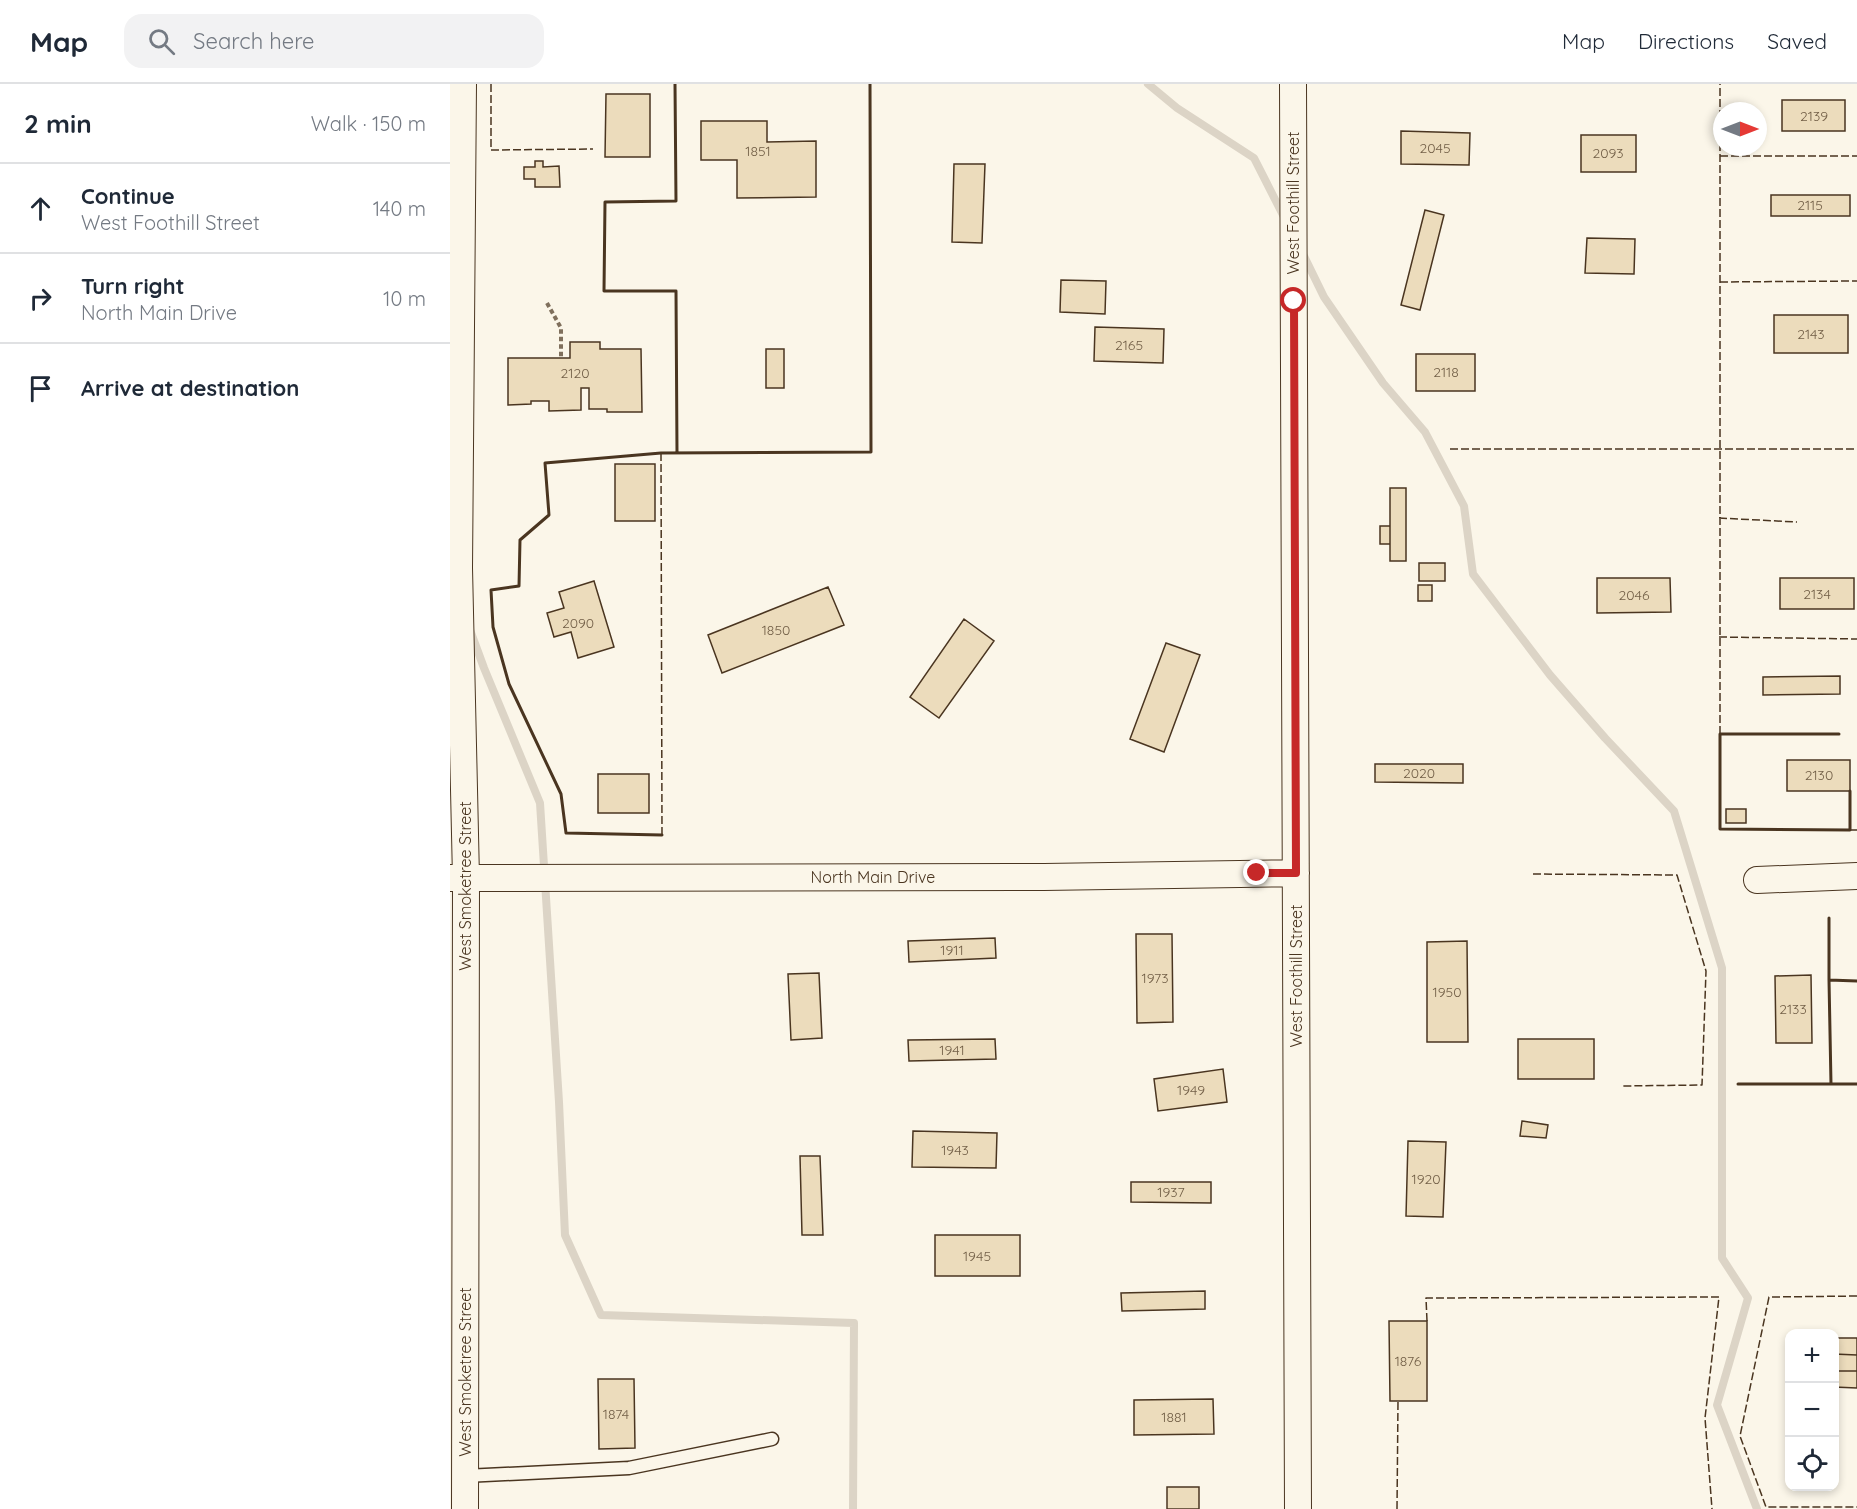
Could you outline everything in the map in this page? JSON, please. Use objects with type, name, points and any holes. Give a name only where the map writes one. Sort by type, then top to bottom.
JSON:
[{"type":"street","name":"West Smoketree Street","points":[[463,84],[458,878],[465,1509]]},
{"type":"street","name":"West Foothill Street","points":[[1293,84],[1298,1509]]},
{"type":"street","name":"North Main Drive","points":[[458,878],[1032,877],[1296,873]]},
{"type":"street","points":[[1757,880],[1857,876]]},
{"type":"lane","points":[[465,1476],[629,1468],[772,1439]]},
{"type":"path","points":[[547,303],[561,328],[561,358]]},
{"type":"building","points":[[606,94],[650,94],[650,157],[605,157]]},
{"type":"building","points":[[1782,100],[1845,100],[1845,131],[1782,131]]},
{"type":"building","points":[[701,121],[767,121],[767,142],[816,141],[816,197],[737,198],[737,160],[701,160]]},
{"type":"building","points":[[1401,131],[1470,133],[1469,165],[1401,164]]},
{"type":"building","points":[[1581,135],[1636,135],[1636,172],[1581,172]]},
{"type":"building","points":[[535,161],[543,161],[543,167],[559,166],[560,187],[535,187],[535,179],[524,179],[524,167],[535,167]]},
{"type":"building","points":[[954,164],[985,164],[982,243],[952,242]]},
{"type":"building","points":[[1771,195],[1850,195],[1850,216],[1771,216]]},
{"type":"building","points":[[1425,210],[1444,215],[1420,310],[1401,305]]},
{"type":"building","points":[[1587,238],[1635,239],[1634,274],[1585,273]]},
{"type":"building","points":[[1061,280],[1106,281],[1105,314],[1060,312]]},
{"type":"building","points":[[1774,315],[1848,315],[1848,353],[1774,353]]},
{"type":"building","points":[[1095,327],[1164,329],[1163,363],[1094,361]]},
{"type":"building","points":[[570,342],[600,342],[600,349],[641,349],[642,412],[607,412],[607,409],[589,409],[589,388],[581,388],[581,410],[549,411],[549,401],[508,405],[508,358],[570,358]]},
{"type":"building","points":[[766,349],[784,349],[784,388],[766,388]]},
{"type":"building","points":[[1416,354],[1475,354],[1475,391],[1416,391]]},
{"type":"building","points":[[615,464],[655,464],[655,521],[615,521]]},
{"type":"building","points":[[1390,488],[1406,488],[1406,561],[1390,561]]},
{"type":"building","points":[[1380,526],[1390,526],[1390,544],[1380,544]]},
{"type":"building","points":[[1419,563],[1445,563],[1445,581],[1419,581]]},
{"type":"building","points":[[1597,578],[1670,578],[1671,612],[1597,613]]},
{"type":"building","points":[[1780,578],[1854,578],[1854,609],[1780,609]]},
{"type":"building","points":[[594,581],[614,647],[578,658],[571,632],[554,637],[547,613],[564,608],[559,592]]},
{"type":"building","points":[[1418,585],[1432,585],[1432,601],[1418,601]]},
{"type":"building","points":[[828,587],[844,625],[722,673],[708,635]]},
{"type":"building","points":[[964,619],[994,641],[939,718],[910,697]]},
{"type":"building","points":[[1166,643],[1200,655],[1164,752],[1130,739]]},
{"type":"building","points":[[1840,676],[1840,694],[1763,695],[1763,677]]},
{"type":"building","points":[[1787,760],[1850,760],[1850,791],[1787,791]]},
{"type":"building","points":[[1375,764],[1463,764],[1463,783],[1375,782]]},
{"type":"building","points":[[598,774],[649,774],[649,813],[598,813]]},
{"type":"building","points":[[1726,809],[1746,809],[1746,823],[1726,823]]},
{"type":"building","points":[[1136,934],[1172,934],[1173,1022],[1137,1023]]},
{"type":"building","points":[[995,938],[996,958],[909,962],[908,941]]},
{"type":"building","points":[[1467,941],[1468,1042],[1427,1042],[1427,942]]},
{"type":"building","points":[[819,973],[822,1038],[791,1040],[788,974]]},
{"type":"building","points":[[1811,975],[1812,1043],[1776,1043],[1775,976]]},
{"type":"building","points":[[995,1039],[996,1059],[909,1061],[908,1040]]},
{"type":"building","points":[[1518,1039],[1594,1039],[1594,1079],[1518,1079]]},
{"type":"building","points":[[1223,1069],[1227,1102],[1158,1111],[1154,1079]]},
{"type":"building","points":[[1522,1121],[1548,1125],[1546,1138],[1520,1136]]},
{"type":"building","points":[[913,1131],[997,1133],[996,1168],[912,1167]]},
{"type":"building","points":[[1408,1141],[1446,1142],[1443,1217],[1406,1216]]},
{"type":"building","points":[[800,1156],[820,1156],[823,1235],[802,1235]]},
{"type":"building","points":[[1131,1182],[1211,1182],[1211,1203],[1131,1202]]},
{"type":"building","points":[[935,1235],[1020,1235],[1020,1276],[935,1276]]},
{"type":"building","points":[[1205,1291],[1205,1309],[1122,1311],[1121,1293]]},
{"type":"building","points":[[1389,1321],[1427,1321],[1427,1401],[1390,1401]]},
{"type":"building","points":[[1839,1338],[1857,1338],[1857,1355],[1839,1354]]},
{"type":"building","points":[[1839,1354],[1857,1355],[1857,1371],[1839,1371]]},
{"type":"building","points":[[1839,1371],[1857,1371],[1857,1388],[1839,1387]]},
{"type":"building","points":[[598,1379],[634,1379],[635,1448],[599,1449]]},
{"type":"building","points":[[1213,1399],[1214,1434],[1134,1435],[1134,1400]]},
{"type":"building","points":[[1167,1487],[1199,1487],[1199,1509],[1167,1509]]},
{"type":"waterway","points":[[1148,84],[1177,108],[1254,158],[1285,219]]},
{"type":"waterway","points":[[1302,252],[1324,297],[1383,383],[1425,432],[1464,506],[1473,574],[1550,675],[1605,738],[1674,811],[1722,968],[1722,1258],[1748,1298],[1717,1405],[1757,1509]]},
{"type":"waterway","points":[[470,630],[540,803],[565,1235],[601,1315],[854,1323],[853,1509]]},
{"type":"fence","points":[[491,84],[491,150],[593,149]]},
{"type":"fence","points":[[1720,84],[1720,734]]},
{"type":"fence","points":[[1767,156],[1857,156]]},
{"type":"fence","points":[[1720,282],[1857,281]]},
{"type":"fence","points":[[1450,449],[1857,449]]},
{"type":"fence","points":[[661,453],[662,835]]},
{"type":"fence","points":[[1719,518],[1797,522]]},
{"type":"fence","points":[[1719,637],[1857,639]]},
{"type":"fence","points":[[1850,830],[1857,830]]},
{"type":"fence","points":[[1533,874],[1677,875],[1706,971],[1702,1085],[1623,1086]]},
{"type":"fence","points":[[1857,1296],[1769,1297],[1740,1436],[1766,1507],[1857,1507]]},
{"type":"fence","points":[[1427,1321],[1426,1298],[1719,1297],[1705,1418],[1712,1509]]},
{"type":"fence","points":[[1397,1509],[1398,1401]]},
{"type":"wall","points":[[675,84],[676,201],[605,202],[604,291],[676,291],[677,453]]},
{"type":"wall","points":[[662,835],[566,833],[561,794],[509,684],[493,627],[491,590],[519,586],[520,540],[549,515],[545,463],[661,453],[871,452],[870,84]]},
{"type":"wall","points":[[1839,734],[1720,734],[1720,829],[1850,830],[1850,791]]},
{"type":"wall","points":[[1829,918],[1829,980]]},
{"type":"wall","points":[[1831,1084],[1829,980],[1857,981]]},
{"type":"wall","points":[[1738,1084],[1857,1084]]},
{"type":"route","points":[[1257,873],[1296,873],[1294,301]]}]
